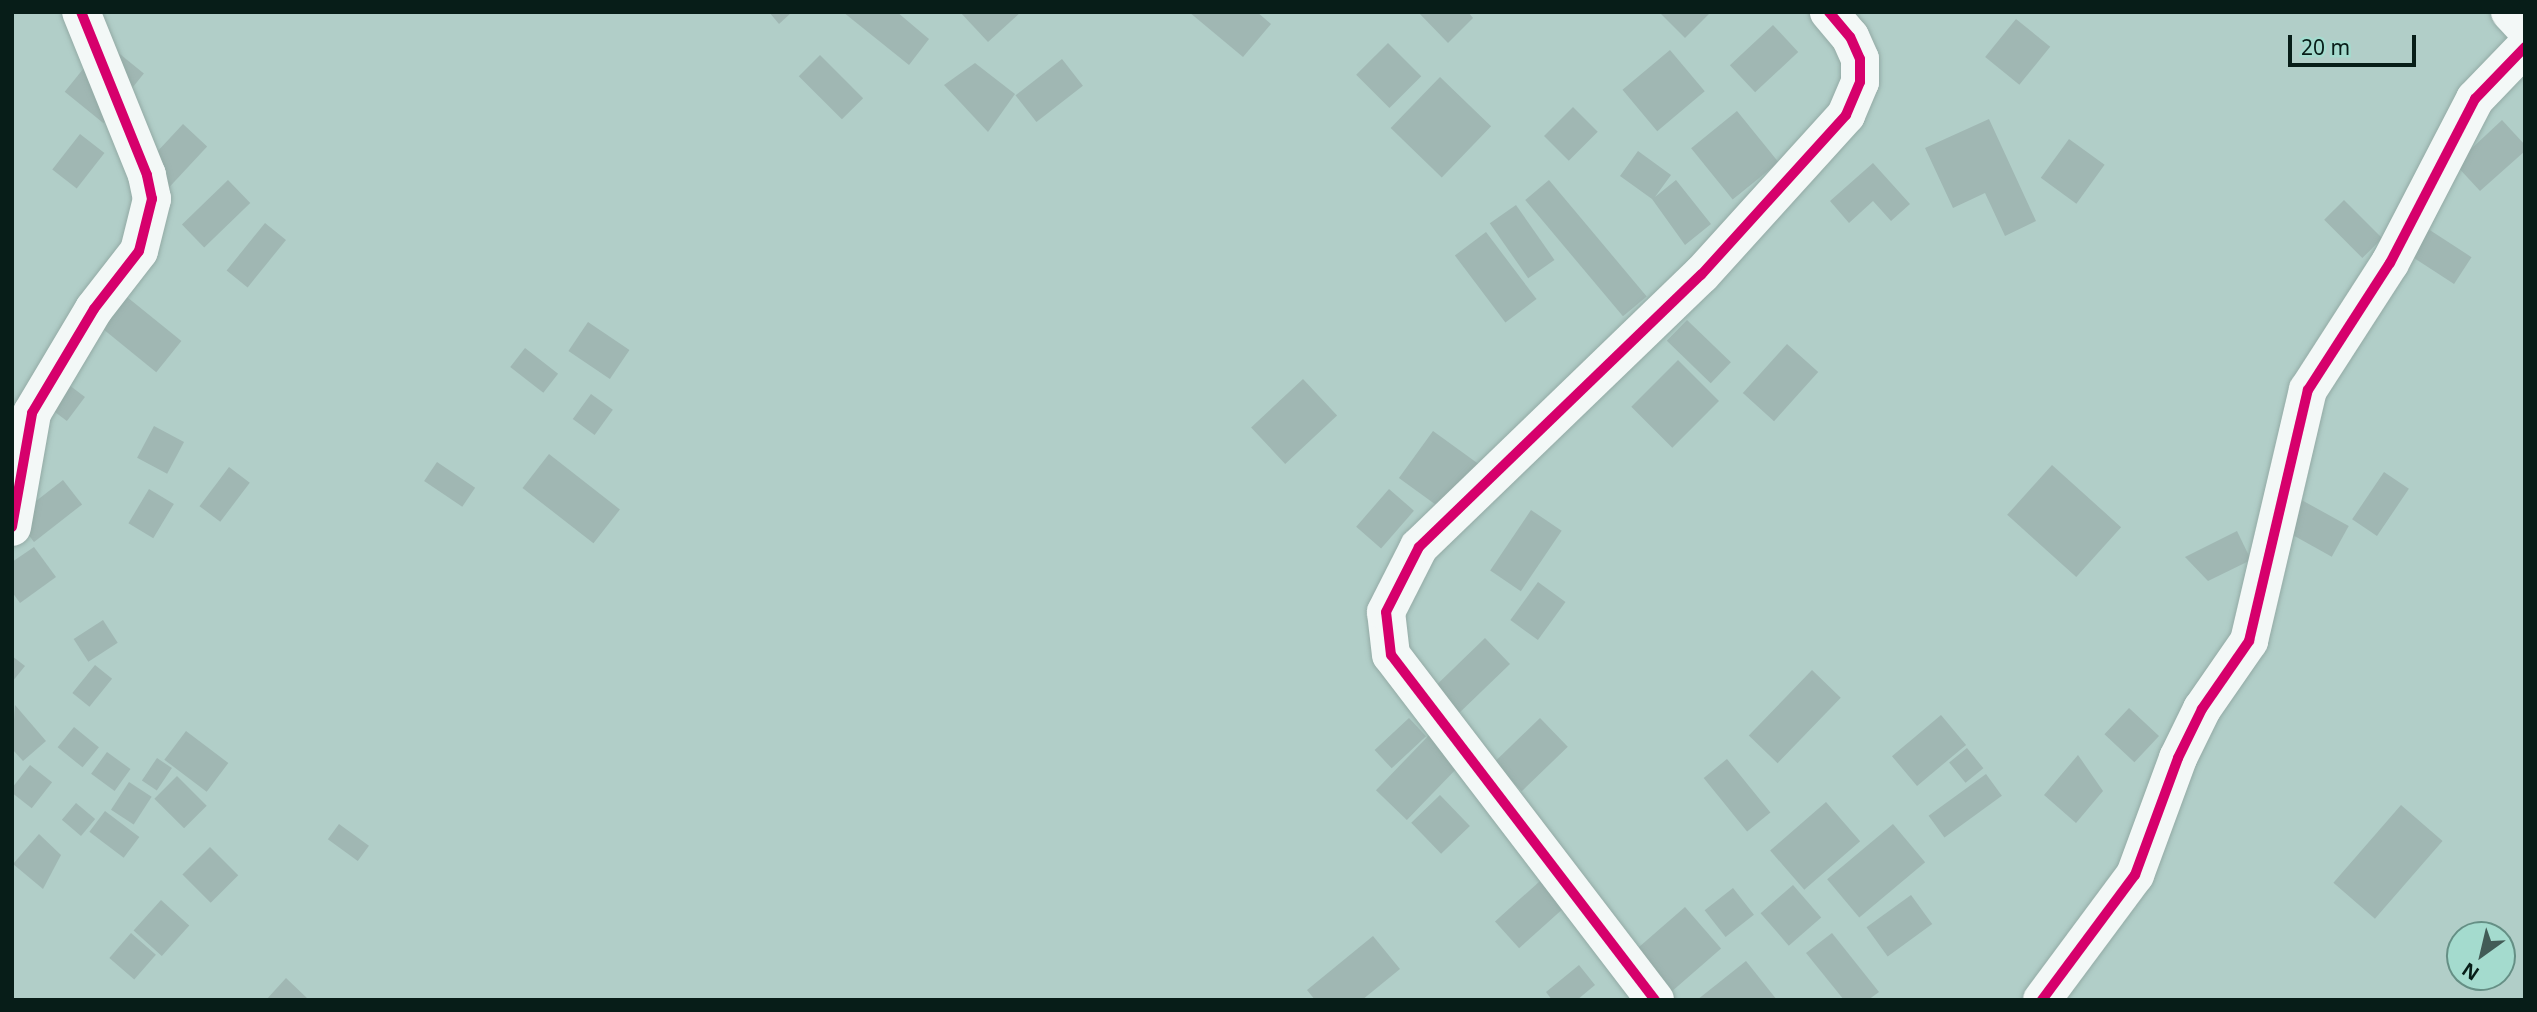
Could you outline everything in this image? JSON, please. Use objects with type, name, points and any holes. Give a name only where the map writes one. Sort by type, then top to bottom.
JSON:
[{"type":"street","points":[[12,527],[32,413],[94,309],[139,251],[152,199],[147,175],[81,12]]},
{"type":"street","points":[[1655,1000],[1391,655],[1386,612],[1419,547],[1701,275],[1846,115],[1860,82],[1860,60],[1850,37],[1829,12]]},
{"type":"street","points":[[2510,12],[2525,28]]},
{"type":"street","points":[[2042,1000],[2135,875],[2196,722],[2249,641],[2308,390],[2390,263],[2475,99],[2525,47]]},
{"type":"building","points":[[769,12],[792,12],[779,24]]},
{"type":"building","points":[[843,12],[897,12],[929,39],[909,65]]},
{"type":"building","points":[[960,12],[1021,12],[988,42]]},
{"type":"building","points":[[1189,12],[1257,12],[1271,24],[1243,57]]},
{"type":"building","points":[[1418,12],[1468,12],[1473,18],[1448,43]]},
{"type":"building","points":[[1659,12],[1711,12],[1685,38]]},
{"type":"building","points":[[2016,19],[2050,47],[2019,85],[1985,57]]},
{"type":"building","points":[[1773,25],[1798,52],[1755,92],[1730,65]]},
{"type":"building","points":[[105,42],[144,73],[104,123],[65,92]]},
{"type":"building","points":[[1388,43],[1421,76],[1389,108],[1356,75]]},
{"type":"building","points":[[1670,50],[1705,91],[1657,131],[1623,90]]},
{"type":"building","points":[[820,55],[863,98],[842,119],[799,76]]},
{"type":"building","points":[[1062,59],[1083,86],[1036,122],[1016,95]]},
{"type":"building","points":[[975,63],[1015,94],[988,132],[944,85]]},
{"type":"building","points":[[1440,77],[1491,126],[1442,177],[1391,128]]},
{"type":"building","points":[[1573,107],[1598,132],[1569,161],[1544,136]]},
{"type":"building","points":[[1737,111],[1779,162],[1733,199],[1691,148]]},
{"type":"building","points":[[1989,119],[2036,221],[2005,236],[1985,193],[1953,208],[1925,148]]},
{"type":"building","points":[[2502,120],[2525,145],[2525,151],[2480,191],[2455,164]]},
{"type":"building","points":[[183,124],[207,147],[168,188],[144,166]]},
{"type":"building","points":[[80,134],[104,153],[77,189],[52,169]]},
{"type":"building","points":[[2069,139],[2105,165],[2076,204],[2041,178]]},
{"type":"building","points":[[1638,151],[1671,175],[1655,197],[1676,180],[1711,224],[1685,245],[1652,199],[1620,176]]},
{"type":"building","points":[[1873,163],[1910,204],[1891,221],[1873,201],[1849,223],[1830,201]]},
{"type":"building","points":[[228,180],[250,203],[204,247],[182,224]]},
{"type":"building","points":[[1549,180],[1647,296],[1623,316],[1525,200]]},
{"type":"building","points":[[2344,200],[2382,238],[2362,258],[2324,220]]},
{"type":"building","points":[[1516,205],[1554,260],[1528,278],[1490,223]]},
{"type":"building","points":[[265,223],[286,240],[248,287],[227,270]]},
{"type":"building","points":[[2422,225],[2471,257],[2454,284],[2405,252]]},
{"type":"building","points":[[1486,232],[1537,299],[1505,323],[1455,255]]},
{"type":"building","points":[[127,297],[181,341],[156,372],[102,328]]},
{"type":"building","points":[[1687,320],[1731,362],[1711,383],[1667,341]]},
{"type":"building","points":[[588,322],[629,350],[610,379],[568,351]]},
{"type":"building","points":[[1787,344],[1818,372],[1774,421],[1743,393]]},
{"type":"building","points":[[525,348],[558,374],[543,393],[510,367]]},
{"type":"building","points":[[1678,360],[1719,401],[1672,448],[1631,407]]},
{"type":"building","points":[[1303,379],[1337,416],[1285,464],[1251,427]]},
{"type":"building","points":[[65,382],[85,397],[67,421],[47,406]]},
{"type":"building","points":[[591,394],[613,410],[595,435],[573,419]]},
{"type":"building","points":[[154,426],[184,442],[167,474],[137,458]]},
{"type":"building","points":[[1433,431],[1480,465],[1446,512],[1399,478]]},
{"type":"building","points":[[549,454],[620,509],[593,543],[523,488]]},
{"type":"building","points":[[437,462],[475,488],[462,507],[424,481]]},
{"type":"building","points":[[2052,465],[2121,527],[2076,577],[2007,515]]},
{"type":"building","points":[[229,467],[250,483],[220,522],[200,506]]},
{"type":"building","points":[[2384,472],[2409,489],[2377,536],[2352,519]]},
{"type":"building","points":[[63,480],[82,504],[34,542],[15,518]]},
{"type":"building","points":[[149,489],[174,504],[153,538],[128,523]]},
{"type":"building","points":[[1389,489],[1414,511],[1381,548],[1356,527]]},
{"type":"building","points":[[2298,498],[2349,526],[2332,557],[2281,529]]},
{"type":"building","points":[[1531,510],[1562,531],[1521,591],[1490,571]]},
{"type":"building","points":[[2237,531],[2251,560],[2208,581],[2185,557]]},
{"type":"building","points":[[34,547],[56,577],[20,603],[12,592],[12,562]]},
{"type":"building","points":[[1538,582],[1566,602],[1538,640],[1510,620]]},
{"type":"building","points":[[103,620],[118,643],[88,662],[74,639]]},
{"type":"building","points":[[1485,638],[1510,664],[1460,713],[1435,687]]},
{"type":"building","points":[[12,656],[25,666],[12,682]]},
{"type":"building","points":[[95,665],[112,679],[89,707],[72,693]]},
{"type":"building","points":[[1812,670],[1841,698],[1778,763],[1749,735]]},
{"type":"building","points":[[15,705],[46,741],[23,761],[12,749]]},
{"type":"building","points":[[2129,708],[2159,736],[2134,762],[2104,734]]},
{"type":"building","points":[[1941,715],[1966,745],[1917,786],[1892,756]]},
{"type":"building","points":[[1409,718],[1426,736],[1392,768],[1375,750]]},
{"type":"building","points":[[1540,718],[1568,747],[1522,791],[1494,762]]},
{"type":"building","points":[[74,727],[99,747],[83,767],[58,747]]},
{"type":"building","points":[[1435,729],[1466,759],[1407,820],[1376,790]]},
{"type":"building","points":[[186,731],[228,763],[207,792],[164,760]]},
{"type":"building","points":[[1967,748],[1983,768],[1965,783],[1949,762]]},
{"type":"building","points":[[107,752],[130,769],[115,791],[91,774]]},
{"type":"building","points":[[2078,755],[2103,791],[2076,823],[2044,795]]},
{"type":"building","points":[[157,758],[172,768],[157,790],[142,780]]},
{"type":"building","points":[[1727,759],[1770,813],[1747,832],[1704,778]]},
{"type":"building","points":[[30,765],[52,782],[32,808],[12,793],[12,788]]},
{"type":"building","points":[[1986,774],[2002,796],[1944,838],[1929,816]]},
{"type":"building","points":[[177,776],[207,806],[184,828],[154,799]]},
{"type":"building","points":[[129,782],[152,797],[134,824],[111,810]]},
{"type":"building","points":[[1440,795],[1470,826],[1441,854],[1411,823]]},
{"type":"building","points":[[1826,802],[1860,841],[1804,890],[1770,851]]},
{"type":"building","points":[[76,803],[95,819],[81,836],[62,820]]},
{"type":"building","points":[[2401,805],[2443,841],[2375,919],[2333,883]]},
{"type":"building","points":[[105,811],[139,837],[124,858],[89,832]]},
{"type":"building","points":[[339,824],[369,846],[358,861],[328,839]]},
{"type":"building","points":[[1893,824],[1925,862],[1859,918],[1827,879]]},
{"type":"building","points":[[39,834],[61,855],[43,889],[13,864]]},
{"type":"building","points":[[210,847],[238,875],[211,903],[182,875]]},
{"type":"building","points":[[1550,872],[1574,899],[1519,948],[1495,922]]},
{"type":"building","points":[[1793,885],[1821,917],[1789,946],[1761,913]]},
{"type":"building","points":[[1733,888],[1754,915],[1726,937],[1705,910]]},
{"type":"building","points":[[1911,895],[1932,924],[1888,956],[1867,927]]},
{"type":"building","points":[[161,900],[189,925],[162,956],[134,930]]},
{"type":"building","points":[[1685,907],[1721,949],[1668,994],[1632,953]]},
{"type":"building","points":[[131,933],[156,955],[134,980],[109,958]]},
{"type":"building","points":[[1832,933],[1879,992],[1868,1000],[1844,1000],[1806,953]]},
{"type":"building","points":[[1373,936],[1400,969],[1362,1000],[1315,1000],[1307,990]]},
{"type":"building","points":[[1746,961],[1777,1000],[1697,1000]]},
{"type":"building","points":[[1579,965],[1595,985],[1577,1000],[1552,1000],[1546,992]]},
{"type":"building","points":[[286,978],[309,1000],[266,1000]]},
{"type":"cycle path","points":[[12,527],[32,413],[94,309],[139,251],[152,199],[147,175],[81,12]]},
{"type":"cycle path","points":[[1655,1000],[1391,655],[1386,612],[1419,547],[1701,275],[1846,115],[1860,82],[1860,59],[1850,37],[1829,12]]},
{"type":"cycle path","points":[[2042,1000],[2135,875],[2178,758],[2202,709],[2249,641],[2308,390],[2390,263],[2475,99],[2525,47]]}]
